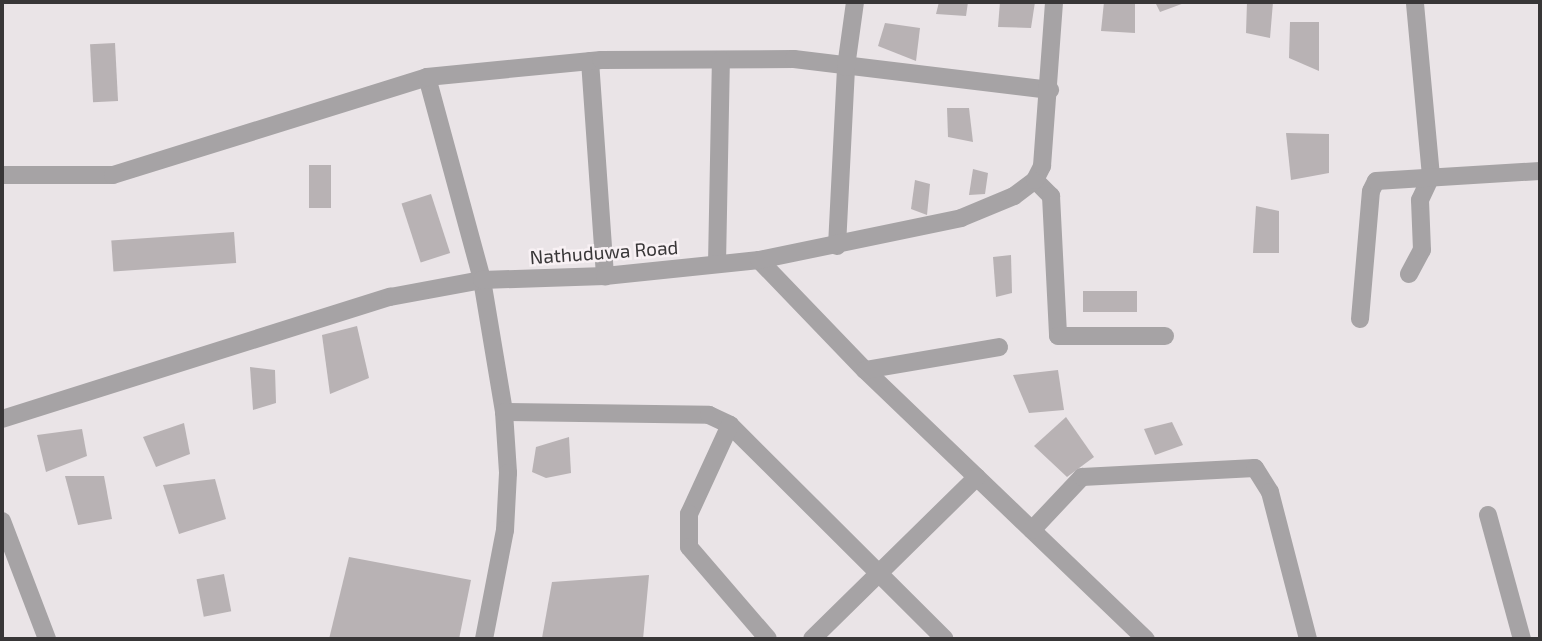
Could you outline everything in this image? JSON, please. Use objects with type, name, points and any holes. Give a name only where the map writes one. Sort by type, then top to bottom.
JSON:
[{"type":"street","points":[[836,246],[846,67],[855,2]]},
{"type":"street","points":[[1054,2],[1050,90],[1042,166],[1035,180],[1051,196],[1058,336],[1165,335]]},
{"type":"street","points":[[1409,274],[1422,250],[1420,200],[1431,176],[1415,2]]},
{"type":"street","points":[[2,175],[113,175],[427,77],[590,61],[794,59],[1050,90]]},
{"type":"street","points":[[717,264],[721,60]]},
{"type":"street","points":[[590,61],[606,276]]},
{"type":"street","points":[[427,77],[482,280],[504,412],[508,474],[505,530],[484,639]]},
{"type":"street","points":[[1360,319],[1371,191],[1376,181],[1540,171]]},
{"type":"street","name":"Nathuduwa Road","points":[[2,419],[390,297],[482,280],[606,276],[758,260],[836,246],[961,218],[1014,196],[1035,180]]},
{"type":"street","points":[[758,260],[865,370],[1146,639]]},
{"type":"street","points":[[865,370],[999,347]]},
{"type":"street","points":[[504,412],[709,415],[730,425],[945,639]]},
{"type":"street","points":[[730,425],[689,514],[689,547],[768,639]]},
{"type":"street","points":[[1032,530],[1082,477],[1255,468],[1269,492],[1308,639]]},
{"type":"street","points":[[811,639],[876,572],[977,477]]},
{"type":"street","points":[[1488,515],[1522,639]]},
{"type":"street","points":[[2,521],[47,639]]},
{"type":"building","points":[[939,2],[968,2],[966,16],[936,14]]},
{"type":"building","points":[[1000,2],[1035,2],[1031,28],[998,27]]},
{"type":"building","points":[[1104,2],[1135,2],[1135,33],[1101,31]]},
{"type":"building","points":[[1155,2],[1187,2],[1160,12]]},
{"type":"building","points":[[1247,2],[1273,2],[1270,38],[1246,33]]},
{"type":"building","points":[[1290,22],[1319,22],[1319,71],[1289,58]]},
{"type":"building","points":[[885,23],[920,28],[916,61],[878,46]]},
{"type":"building","points":[[115,43],[118,101],[93,102],[90,44]]},
{"type":"building","points":[[947,108],[969,108],[973,142],[948,137]]},
{"type":"building","points":[[1286,133],[1329,134],[1329,173],[1291,180]]},
{"type":"building","points":[[309,165],[331,165],[331,208],[309,208]]},
{"type":"building","points":[[973,169],[988,173],[985,194],[969,195]]},
{"type":"building","points":[[915,180],[930,184],[927,215],[911,209]]},
{"type":"building","points":[[431,194],[450,253],[421,263],[402,204]]},
{"type":"building","points":[[1256,206],[1279,211],[1279,253],[1253,253]]},
{"type":"building","points":[[234,232],[236,263],[113,272],[111,241]]},
{"type":"building","points":[[1011,255],[1012,293],[996,297],[993,257]]},
{"type":"building","points":[[1083,291],[1137,291],[1137,312],[1083,312]]},
{"type":"building","points":[[357,326],[369,378],[330,394],[322,335]]},
{"type":"building","points":[[250,367],[275,370],[276,403],[253,410]]},
{"type":"building","points":[[1058,370],[1064,410],[1029,413],[1013,375]]},
{"type":"building","points":[[1066,417],[1094,457],[1067,477],[1034,446]]},
{"type":"building","points":[[1172,422],[1183,445],[1155,455],[1144,429]]},
{"type":"building","points":[[184,423],[190,454],[156,467],[143,437]]},
{"type":"building","points":[[82,429],[87,456],[46,472],[37,435]]},
{"type":"building","points":[[569,437],[571,473],[546,478],[532,472],[536,447]]},
{"type":"building","points":[[65,476],[104,476],[112,519],[78,525]]},
{"type":"building","points":[[215,479],[226,519],[179,534],[163,485]]},
{"type":"building","points":[[349,557],[471,580],[459,639],[329,639]]},
{"type":"building","points":[[224,574],[231,611],[204,617],[197,579]]},
{"type":"building","points":[[649,575],[643,639],[542,638],[552,582]]}]
